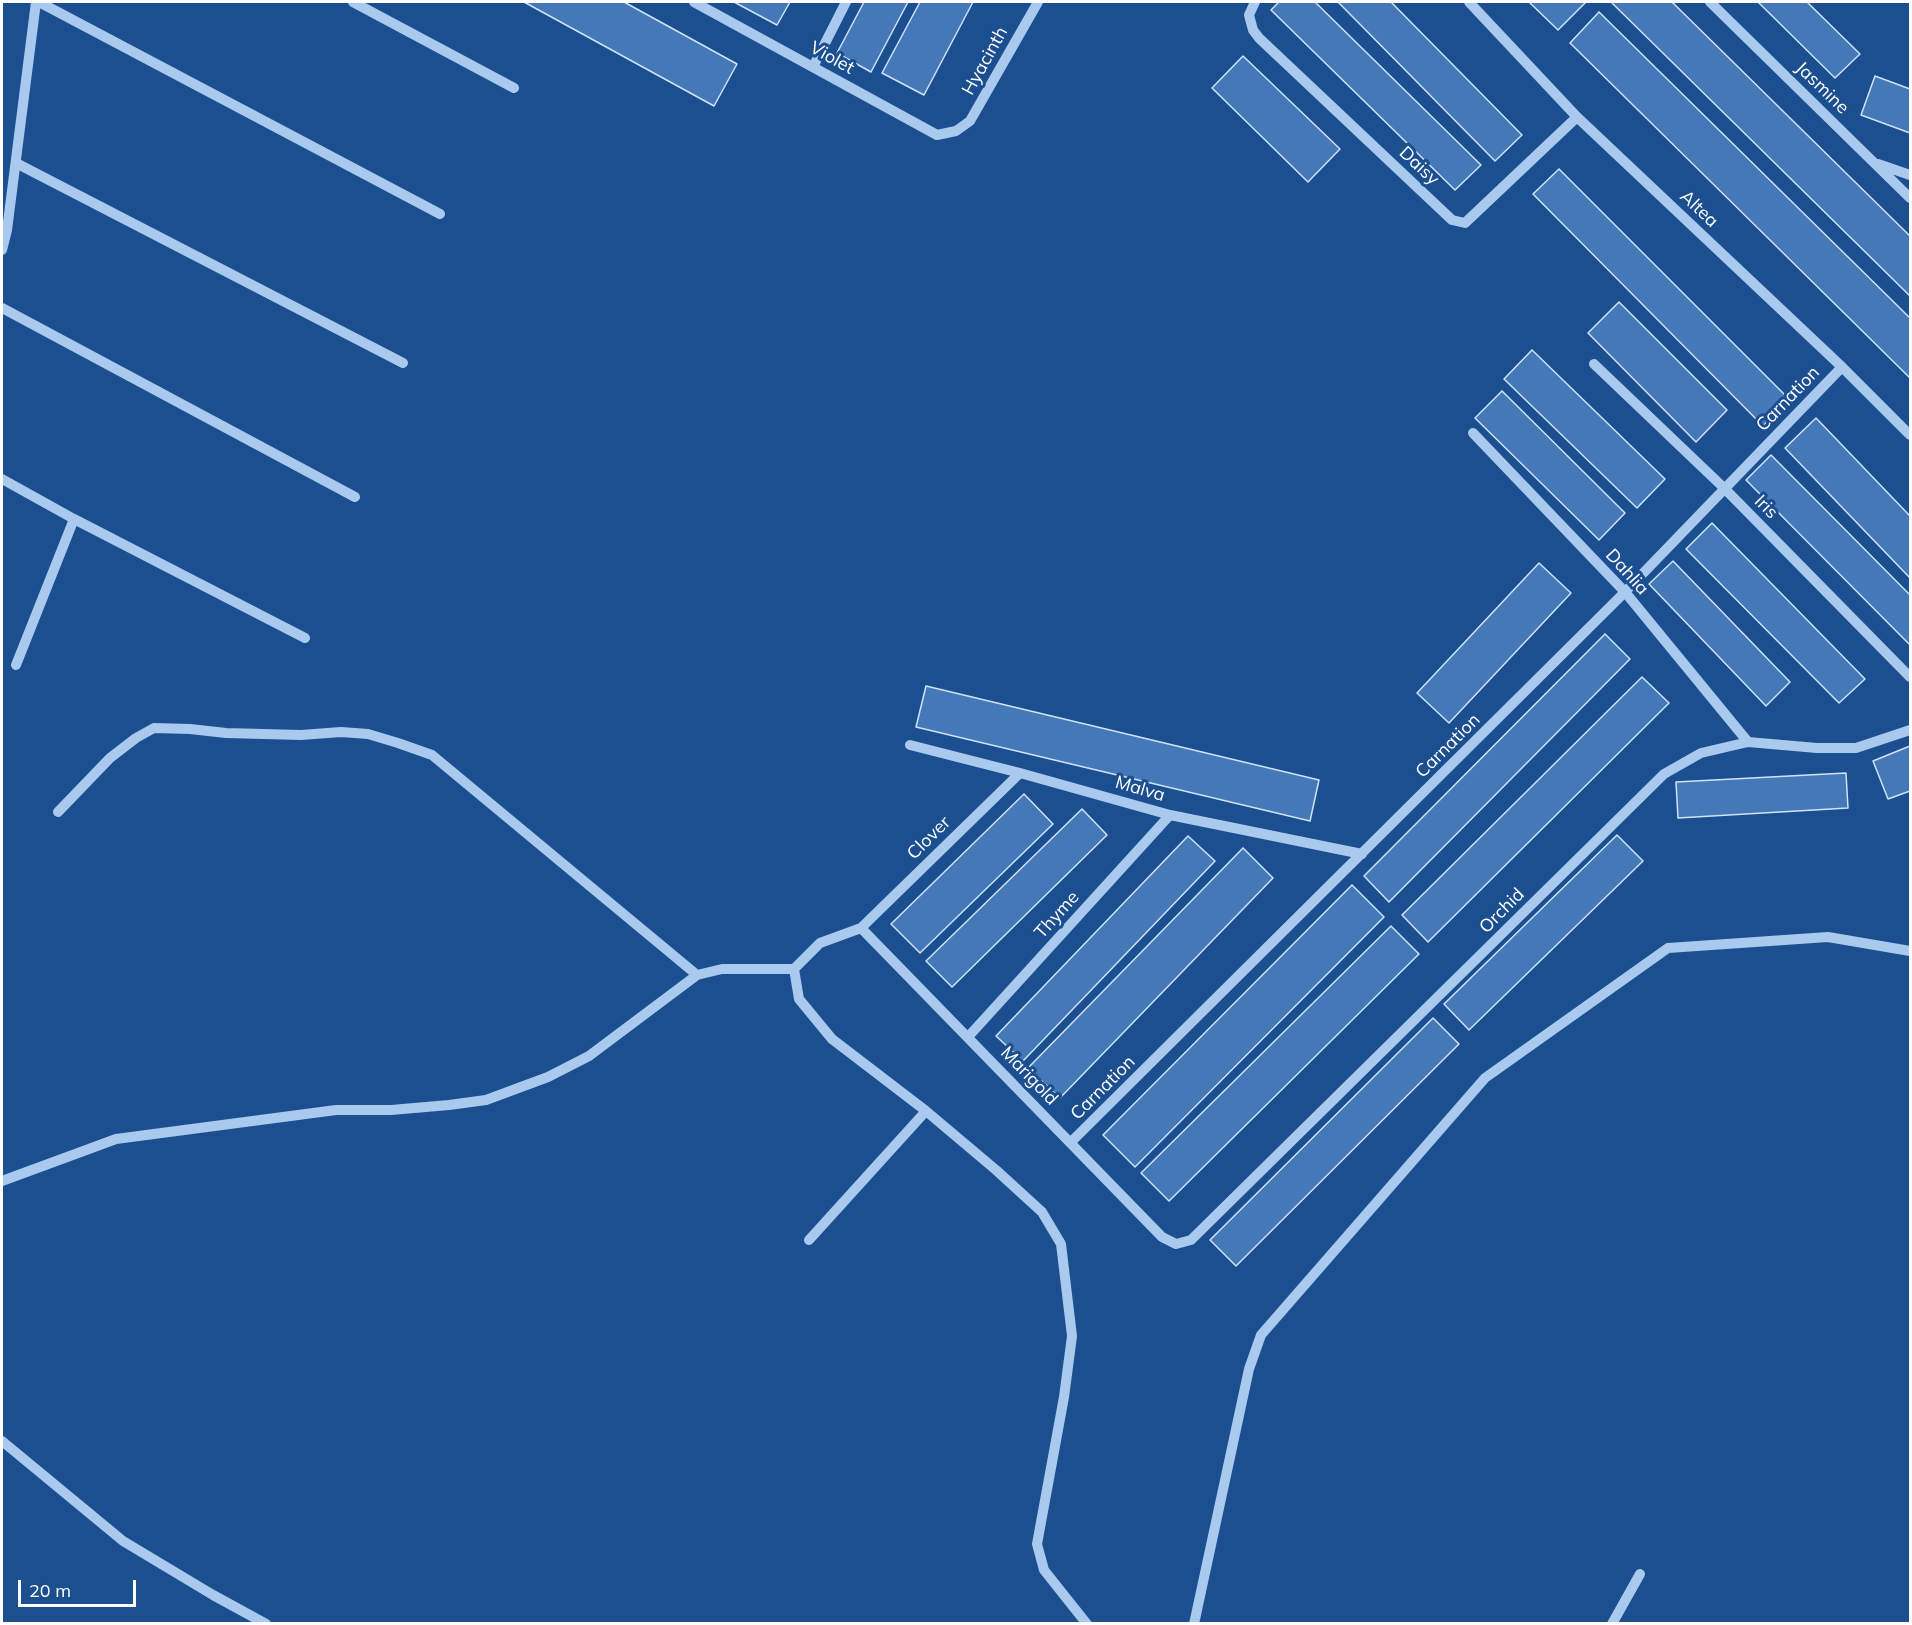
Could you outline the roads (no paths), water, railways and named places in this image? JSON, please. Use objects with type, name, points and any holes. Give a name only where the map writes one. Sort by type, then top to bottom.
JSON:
[{"type":"street","points":[[2,250],[7,230],[37,2],[440,214]]},
{"type":"street","points":[[353,2],[514,88]]},
{"type":"street","name":"Violet","points":[[694,2],[937,135],[956,131]]},
{"type":"street","points":[[813,67],[846,2]]},
{"type":"street","name":"Hyacinth","points":[[956,131],[970,122],[1038,2]]},
{"type":"street","name":"Daisy","points":[[1255,2],[1249,15],[1253,30],[1259,38],[1452,220],[1466,223],[1577,117]]},
{"type":"street","name":"Altea","points":[[1469,2],[1577,117],[1911,435]]},
{"type":"street","name":"Jasmine","points":[[1710,2],[1911,198]]},
{"type":"street","points":[[16,163],[403,363]]},
{"type":"street","points":[[1875,163],[1911,175]]},
{"type":"street","points":[[2,308],[355,497]]},
{"type":"street","name":"Iris","points":[[1594,364],[1724,488],[1911,677]]},
{"type":"street","name":"Carnation","points":[[1071,1142],[1625,592],[1842,367]]},
{"type":"street","name":"Dahlia","points":[[1473,433],[1625,592],[1748,742]]},
{"type":"street","points":[[2,479],[74,519],[305,638]]},
{"type":"street","points":[[16,665],[74,519]]},
{"type":"street","points":[[58,812],[110,758],[136,738],[154,728],[280,735],[341,732],[368,734],[432,755],[697,975]]},
{"type":"street","name":"Orchid","points":[[1176,1244],[1191,1240],[1664,774],[1701,753],[1748,742],[1817,748],[1856,748],[1911,730]]},
{"type":"street","name":"Malva","points":[[910,745],[1020,772],[1170,815],[1362,854]]},
{"type":"street","name":"Clover","points":[[861,928],[1020,772]]},
{"type":"street","name":"Thyme","points":[[968,1037],[1170,815]]},
{"type":"street","points":[[2,1181],[116,1139],[336,1110],[391,1110],[486,1100],[548,1077],[589,1056],[697,975],[722,969],[794,969],[820,943],[861,928]]},
{"type":"street","name":"Marigold","points":[[861,928],[1162,1237],[1176,1244]]},
{"type":"street","points":[[1194,1623],[1249,1369],[1261,1335],[1485,1078],[1668,948],[1828,937],[1911,951]]},
{"type":"street","points":[[794,969],[799,999],[832,1039],[996,1170],[1042,1212],[1061,1244],[1072,1336],[1064,1398],[1037,1544],[1044,1570],[1087,1623]]},
{"type":"street","points":[[809,1240],[926,1112]]},
{"type":"street","points":[[2,1441],[123,1541],[213,1595],[266,1623]]},
{"type":"street","points":[[1611,1623],[1640,1574]]}]
